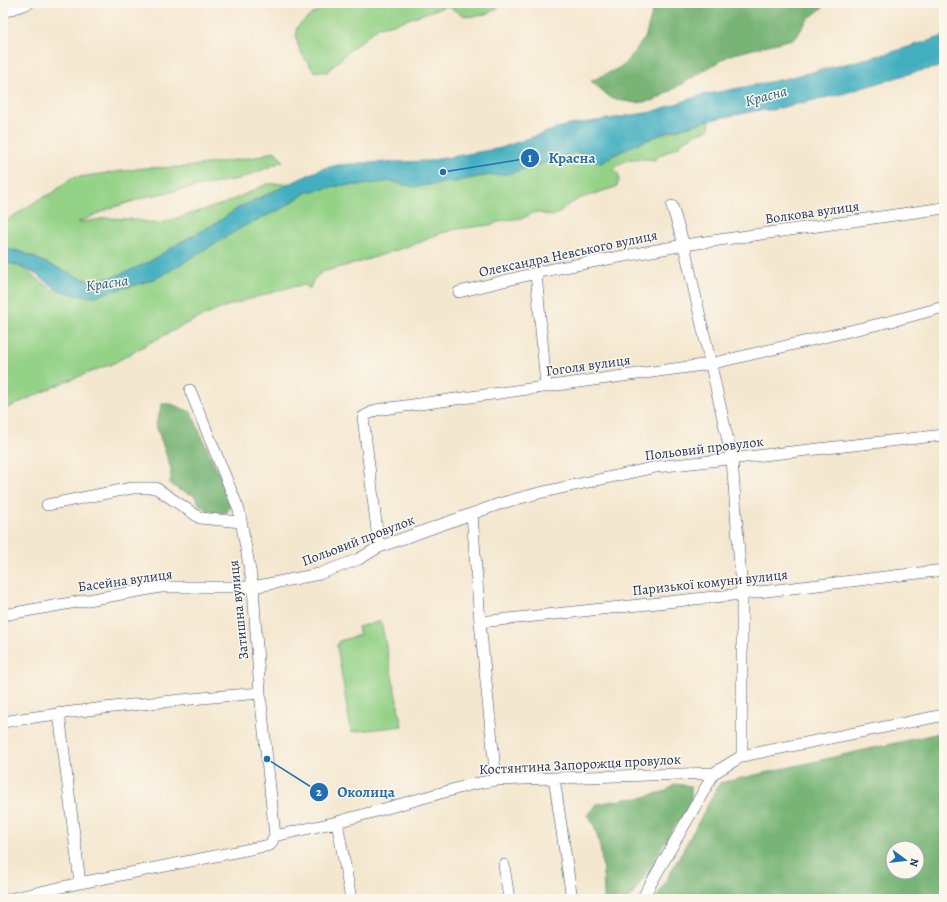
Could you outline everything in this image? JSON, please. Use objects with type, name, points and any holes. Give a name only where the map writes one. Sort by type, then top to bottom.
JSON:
[{"type":"street","points":[[3,12],[28,3]]},
{"type":"street","points":[[672,206],[684,245],[732,458],[742,594],[742,756]]},
{"type":"street","name":"Волкова вулиця","points":[[684,245],[944,208]]},
{"type":"street","name":"Олександра Невського вулиця","points":[[459,292],[536,273],[684,245]]},
{"type":"street","points":[[536,273],[546,386]]},
{"type":"street","name":"Гоголя вулиця","points":[[379,548],[364,417],[376,410],[710,364],[896,320],[944,307]]},
{"type":"street","name":"Затишна вулиця","points":[[190,390],[239,510],[253,587],[260,693],[275,836]]},
{"type":"street","name":"Польовий провулок","points":[[253,587],[319,574],[359,559],[379,548],[502,503],[539,493],[656,467],[944,435]]},
{"type":"street","points":[[47,505],[132,488],[156,488],[200,518],[241,522]]},
{"type":"street","points":[[472,514],[480,622],[496,780]]},
{"type":"street","name":"Паризької комуни вулиця","points":[[480,622],[742,594],[944,570]]},
{"type":"street","name":"Басейна вулиця","points":[[3,615],[161,587],[253,587]]},
{"type":"street","points":[[3,722],[59,713],[260,693]]},
{"type":"street","points":[[59,713],[80,882]]},
{"type":"street","name":"Костянтина Запорожця провулок","points":[[9,899],[80,882],[270,844],[275,836],[337,822],[473,784],[496,780],[714,773],[742,756],[944,715]]},
{"type":"street","points":[[642,899],[714,773]]},
{"type":"street","points":[[554,778],[572,899]]},
{"type":"street","points":[[337,822],[351,899]]},
{"type":"street","points":[[504,865],[509,899]]},
{"type":"green space","points":[[332,3],[504,3],[490,12],[479,16],[463,15],[446,6],[394,24],[378,27],[350,50],[327,72],[314,71],[298,45],[296,34],[297,27],[311,15]]},
{"type":"green space","points":[[655,3],[828,3],[807,20],[796,38],[730,55],[655,100],[637,103],[612,99],[591,81],[623,66],[645,38]]},
{"type":"green space","points":[[710,120],[709,129],[694,135],[679,146],[654,160],[632,159],[622,162],[614,169],[619,175],[619,181],[616,187],[581,198],[566,206],[559,213],[553,216],[535,212],[523,218],[505,220],[490,225],[457,229],[438,234],[421,242],[363,261],[322,272],[313,280],[310,289],[305,285],[290,287],[230,305],[194,320],[114,363],[62,383],[3,410],[3,316],[5,316],[3,315],[3,262],[17,265],[53,290],[55,288],[64,292],[91,297],[142,283],[161,276],[244,226],[281,209],[307,192],[343,185],[363,185],[390,181],[413,187],[453,182],[533,167],[576,152],[601,163],[640,143]]},
{"type":"green space","points":[[275,151],[283,161],[243,178],[149,196],[108,209],[77,223],[107,218],[131,219],[158,224],[226,203],[267,184],[294,183],[238,208],[218,222],[135,269],[112,277],[93,281],[80,278],[22,252],[3,248],[3,223],[38,200],[54,192],[71,178],[144,168],[186,167],[256,157]]},
{"type":"green space","points":[[162,404],[171,404],[191,412],[232,504],[227,512],[216,514],[207,510],[200,505],[194,495],[179,490],[169,483],[171,479],[171,469],[156,425]]},
{"type":"green space","points":[[381,621],[402,726],[351,732],[337,646],[339,641],[360,635],[358,627]]},
{"type":"green space","points":[[944,732],[944,899],[656,899],[720,783]]},
{"type":"green space","points":[[675,784],[691,786],[691,803],[671,832],[630,899],[604,899],[603,872],[599,842],[594,825],[587,815],[597,804],[641,798],[666,791]]},
{"type":"water","points":[[944,36],[944,66],[915,72],[842,94],[772,110],[760,110],[710,120],[669,131],[613,155],[601,163],[576,152],[508,174],[480,176],[453,182],[413,187],[392,181],[363,185],[343,185],[307,192],[281,209],[244,226],[161,276],[142,283],[91,297],[64,292],[55,288],[37,275],[17,265],[3,262],[3,248],[22,252],[80,278],[93,281],[112,277],[149,262],[181,242],[218,222],[238,208],[321,169],[338,165],[362,163],[428,161],[501,148],[564,126],[652,112],[699,96],[784,79],[889,53]]},
{"type":"place","name":"Красна","points":[[443,172]]},
{"type":"place","name":"Околица","points":[[267,759]]}]
